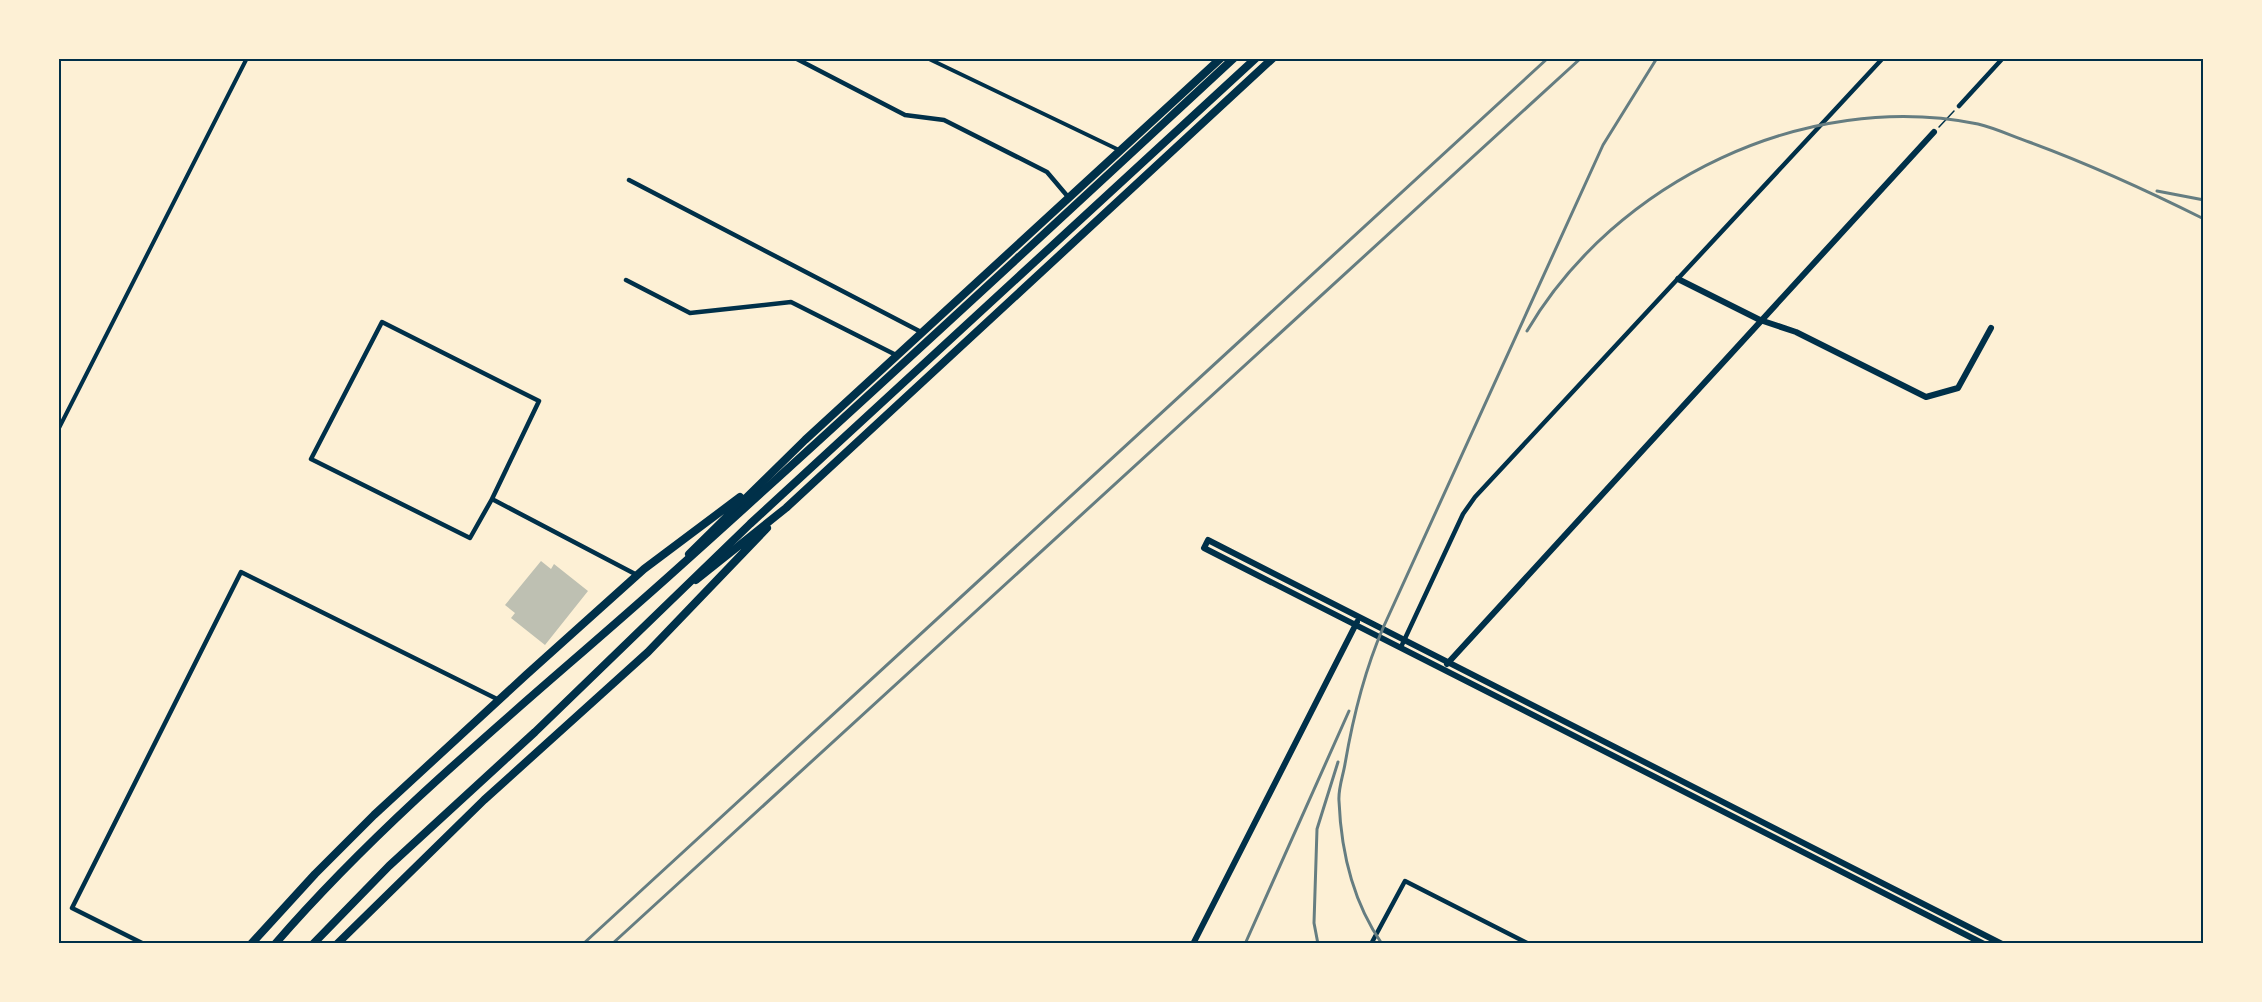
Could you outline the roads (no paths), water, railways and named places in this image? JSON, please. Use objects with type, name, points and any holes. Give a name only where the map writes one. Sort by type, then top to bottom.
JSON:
[{"type":"main road","points":[[658,587],[765,478],[1221,58]]},
{"type":"main road","points":[[275,944],[353,862],[479,744],[789,469],[1234,58]]},
{"type":"main road","points":[[313,944],[396,859],[499,766],[798,479],[1256,58]]},
{"type":"main road","points":[[337,944],[484,800],[648,652],[786,508],[1273,58]]},
{"type":"main road","points":[[251,944],[315,874],[368,821],[499,700],[638,575],[765,478]]},
{"type":"main road","points":[[672,600],[786,508]]},
{"type":"street","points":[[58,430],[247,58]]},
{"type":"street","points":[[795,58],[905,115],[944,120],[1047,172],[1069,198]]},
{"type":"street","points":[[927,58],[1121,150]]},
{"type":"street","points":[[1401,647],[1469,506],[1883,58]]},
{"type":"street","points":[[1959,106],[2003,58]]},
{"type":"street","points":[[1443,668],[1934,132]]},
{"type":"street","points":[[629,180],[923,333]]},
{"type":"street","points":[[1678,279],[1760,320],[1796,332],[1926,397],[1958,388],[1991,328]]},
{"type":"street","points":[[626,280],[690,313],[791,302],[898,356]]},
{"type":"street","points":[[382,322],[539,401],[492,499],[470,538],[311,459],[382,322]]},
{"type":"street","points":[[492,499],[638,575]]},
{"type":"street","points":[[1984,944],[1204,548],[1208,540],[2001,944]]},
{"type":"street","points":[[144,944],[72,908],[241,572],[499,700]]},
{"type":"street","points":[[1193,944],[1360,616]]},
{"type":"street","points":[[1371,944],[1405,881],[1529,944]]},
{"type":"railway","points":[[583,944],[1548,58]]},
{"type":"railway","points":[[612,944],[1581,58]]},
{"type":"railway","points":[[1382,944],[1363,911],[1350,876],[1340,820],[1340,787],[1365,678],[1383,628],[1603,145],[1657,58]]},
{"type":"railway","points":[[1527,331],[1565,278],[1610,230],[1663,190],[1721,158],[1783,135],[1847,120],[1913,117],[1978,124],[2095,168],[2204,219]]},
{"type":"railway","points":[[2157,191],[2204,200]]},
{"type":"railway","points":[[1245,944],[1349,711]]},
{"type":"railway","points":[[1318,944],[1314,923],[1317,829],[1338,762]]}]
